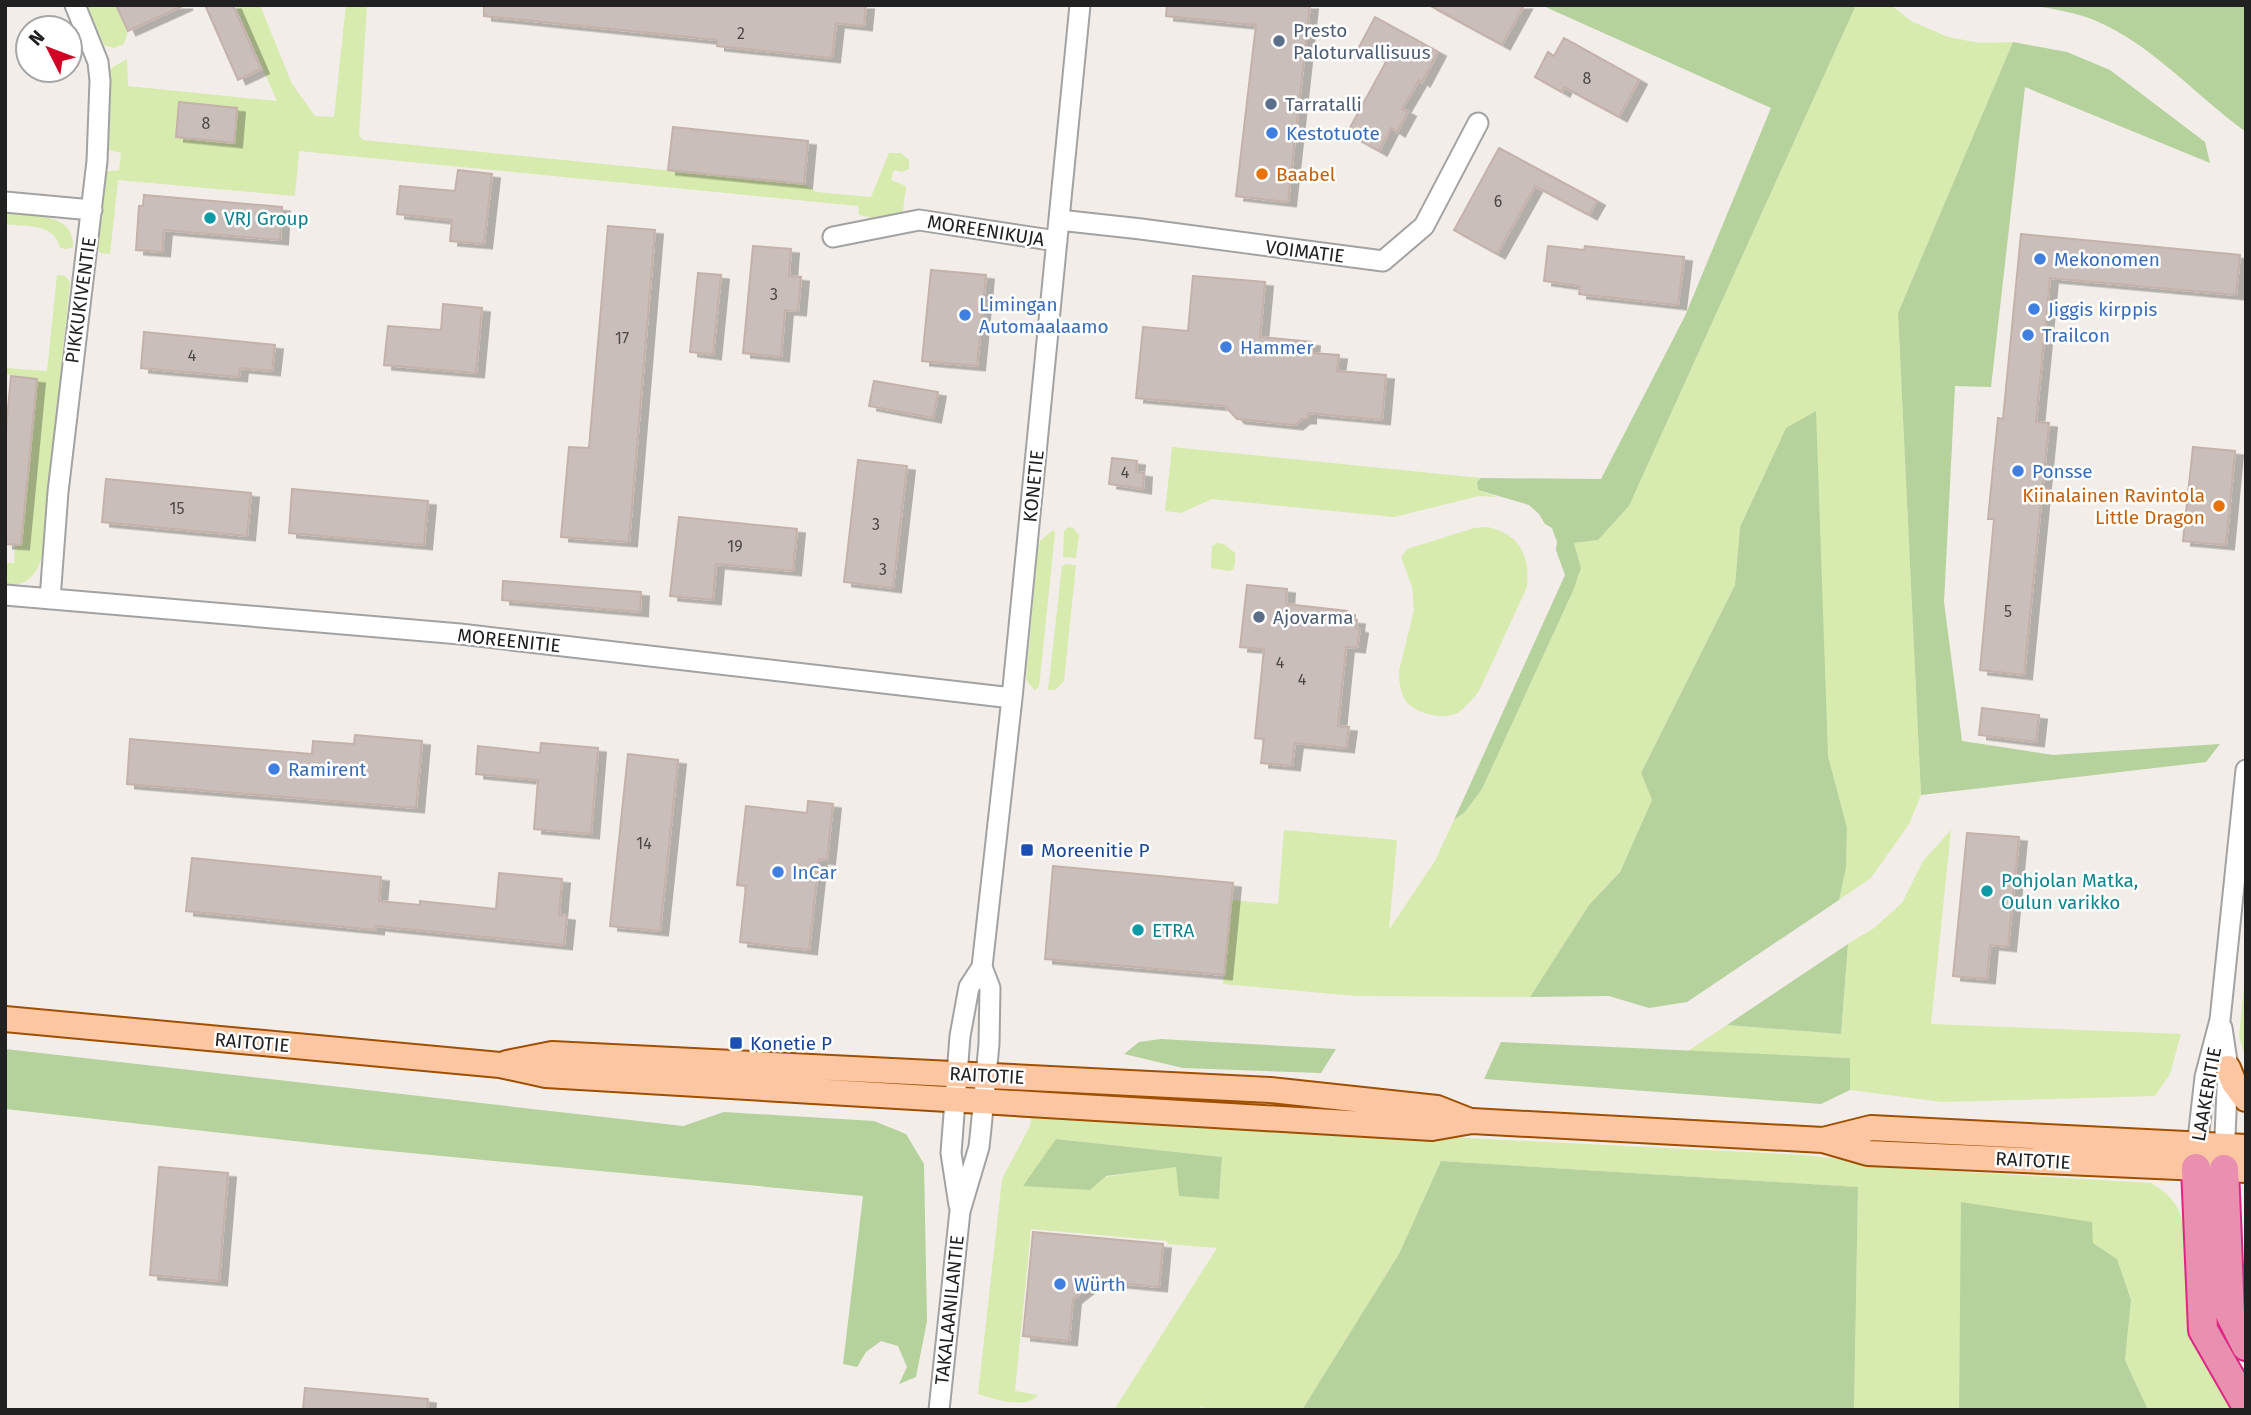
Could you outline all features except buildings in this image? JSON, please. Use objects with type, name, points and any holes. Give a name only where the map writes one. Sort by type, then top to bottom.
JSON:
[{"type":"highway","points":[[2196,1156],[2203,1330],[2246,1405]]},
{"type":"highway","points":[[2235,1158],[2230,1314],[2246,1346]]},
{"type":"main road","name":"RAITOTIE","points":[[5,1019],[500,1065],[546,1075],[1432,1128],[1472,1121],[1823,1140],[1868,1153],[2235,1158]]},
{"type":"main road","name":"RAITOTIE","points":[[500,1065],[552,1054],[1270,1090],[1437,1108],[1472,1121]]},
{"type":"main road","points":[[2228,1068],[2234,1083],[2246,1099]]},
{"type":"street","name":"PIKKUKIVENTIE","points":[[50,599],[58,492],[97,161],[100,81],[98,62],[75,5]]},
{"type":"street","name":"KONETIE","points":[[954,1100],[969,987],[982,967],[1012,698],[1080,5]]},
{"type":"street","name":"VOIMATIE","points":[[1059,220],[1383,261],[1424,226],[1478,123]]},
{"type":"street","points":[[5,202],[92,211]]},
{"type":"street","name":"MOREENIKUJA","points":[[833,237],[919,220],[1057,241]]},
{"type":"street","name":"MOREENITIE","points":[[5,595],[460,634],[1012,698]]},
{"type":"street","name":"LAAKERITIE","points":[[2196,1156],[2205,1077],[2220,1020],[2246,770]]},
{"type":"street","name":"KONETIE","points":[[982,967],[990,988],[989,1044],[983,1102]]},
{"type":"street","name":"LAAKERITIE","points":[[2220,1020],[2228,1068],[2235,1158]]},
{"type":"street","name":"TAKALAANILANTIE","points":[[954,1100],[951,1153],[960,1211]]},
{"type":"street","name":"TAKALAANILANTIE","points":[[939,1410],[960,1211],[979,1147],[983,1102]]},
{"type":"green space","points":[[86,5],[116,5],[128,31],[124,44],[114,48],[104,45]]},
{"type":"green space","points":[[235,5],[260,5],[292,84],[315,116],[334,117],[346,5],[367,5],[359,136],[363,140],[804,184],[816,192],[871,197],[889,153],[901,153],[909,160],[909,169],[902,172],[894,170],[891,180],[906,186],[902,219],[881,220],[859,215],[858,206],[299,151],[295,196],[118,180],[110,254],[100,253],[96,246],[104,172],[119,170],[121,153],[106,147],[110,71],[113,67],[127,59],[128,86],[277,101]]},
{"type":"green space","points":[[1541,5],[1856,5],[1629,506],[1598,540],[1574,543],[1581,568],[1573,591],[1482,789],[1465,812],[1454,820],[1565,575],[1552,528],[1545,524],[1539,514],[1529,505],[1478,490],[1477,482],[1481,478],[1601,479],[1685,316],[1771,108]]},
{"type":"green space","points":[[1856,5],[1891,5],[1911,21],[1948,37],[1980,43],[2013,42],[1898,313],[1921,795],[1909,824],[1871,878],[1839,900],[1846,868],[1847,829],[1828,756],[1786,428],[1740,527],[1735,585],[1641,773],[1652,800],[1620,872],[1589,905],[1530,997],[1356,996],[1223,984],[1231,900],[1278,904],[1284,830],[1397,840],[1389,930],[1435,861],[1454,820],[1465,812],[1482,789],[1573,591],[1581,568],[1574,543],[1598,540],[1629,506]]},
{"type":"green space","points":[[2031,5],[2246,5],[2246,132],[2154,56],[2115,30],[2079,15]]},
{"type":"green space","points":[[2013,42],[2067,52],[2110,70],[2205,142],[2210,163],[2025,87],[1991,387],[1955,386],[1944,602],[1962,741],[2053,755],[2220,744],[2206,762],[1921,795],[1898,313]]},
{"type":"green space","points":[[5,213],[38,215],[59,221],[67,227],[72,236],[73,247],[60,248],[57,240],[46,230],[5,224]]},
{"type":"green space","points":[[57,275],[65,276],[70,282],[43,553],[35,573],[30,578],[20,584],[5,585],[5,563],[14,563],[15,544],[21,545],[37,379],[5,374],[5,368],[47,371]]},
{"type":"green space","points":[[1816,411],[1828,756],[1847,828],[1846,868],[1839,900],[1687,1002],[1649,1008],[1609,996],[1530,997],[1589,905],[1620,872],[1652,800],[1641,773],[1735,585],[1740,527],[1786,428]]},
{"type":"green space","points":[[1172,447],[1481,478],[1477,482],[1478,490],[1497,497],[1479,496],[1394,517],[1212,499],[1181,513],[1165,511]]},
{"type":"green space","points":[[1068,527],[1073,528],[1079,535],[1076,558],[1063,557],[1064,531]]},
{"type":"green space","points":[[1487,527],[1508,535],[1520,548],[1527,565],[1527,587],[1479,691],[1456,714],[1432,715],[1410,705],[1400,688],[1399,671],[1414,610],[1412,587],[1401,557],[1407,549],[1474,528]]},
{"type":"green space","points":[[1053,530],[1055,533],[1039,687],[1035,690],[1026,677],[1038,549],[1040,541]]},
{"type":"green space","points":[[1217,543],[1224,544],[1235,553],[1233,570],[1211,568],[1212,546]]},
{"type":"green space","points":[[1076,565],[1064,681],[1055,690],[1048,690],[1062,566]]},
{"type":"green space","points":[[1951,830],[1931,1024],[2181,1034],[2170,1074],[2155,1096],[1942,1102],[1850,1090],[1849,1058],[1688,1051],[1727,1025],[1841,1034],[1848,944],[1874,928],[1902,903],[1923,861]]},
{"type":"green space","points":[[1848,944],[1841,1034],[1727,1025]]},
{"type":"green space","points":[[2246,966],[2246,1060],[2239,1036]]},
{"type":"green space","points":[[1161,1039],[1336,1049],[1321,1073],[1183,1068],[1124,1054],[1139,1042]]},
{"type":"green space","points":[[1501,1042],[1850,1058],[1850,1090],[1821,1104],[1484,1079]]},
{"type":"green space","points":[[5,1049],[683,1126],[724,1112],[874,1121],[906,1134],[924,1164],[927,1321],[916,1377],[899,1384],[907,1367],[898,1346],[881,1341],[866,1352],[857,1367],[843,1364],[863,1196],[348,1147],[5,1109]]},
{"type":"green space","points":[[1031,1116],[1805,1155],[1947,1171],[2151,1183],[2172,1199],[2181,1216],[2191,1315],[2241,1410],[2148,1410],[2125,1360],[2131,1300],[2117,1259],[2093,1243],[1962,1202],[1959,1410],[1854,1410],[1858,1187],[1441,1161],[1399,1254],[1302,1410],[1215,1410],[1201,1407],[1200,1410],[1114,1410],[1217,1248],[1031,1229],[1015,1391],[1038,1395],[1026,1402],[1001,1400],[978,1394],[1002,1179],[1030,1126]],"holes":[[[1057,1139],[1222,1157],[1219,1198],[1176,1166],[1106,1177]]]},
{"type":"green space","points":[[1056,1139],[1222,1157],[1219,1199],[1179,1196],[1176,1167],[1106,1176],[1090,1190],[1023,1186]]},
{"type":"green space","points":[[1441,1161],[1858,1187],[1854,1410],[1302,1410],[1399,1254]]},
{"type":"green space","points":[[1961,1202],[2092,1222],[2093,1243],[2117,1259],[2131,1300],[2125,1360],[2148,1410],[1959,1410]]},
{"type":"place","name":"Presto Paloturvallisuus","points":[[1279,41]]},
{"type":"place","name":"Tarratalli","points":[[1271,104]]},
{"type":"place","name":"Kestotuote","points":[[1272,133]]},
{"type":"place","name":"Baabel","points":[[1262,174]]},
{"type":"place","name":"VRJ Group","points":[[210,218]]},
{"type":"place","name":"Mekonomen","points":[[2040,259]]},
{"type":"place","name":"Jiggis kirppis","points":[[2034,309]]},
{"type":"place","name":"Limingan Automaalaamo","points":[[965,315]]},
{"type":"place","name":"Trailcon","points":[[2028,335]]},
{"type":"place","name":"Hammer","points":[[1226,347]]},
{"type":"place","name":"Ponsse","points":[[2018,471]]},
{"type":"place","name":"Kiinalainen Ravintola Little Dragon","points":[[2219,506]]},
{"type":"place","name":"Ajovarma","points":[[1259,617]]},
{"type":"place","name":"Ramirent","points":[[274,769]]},
{"type":"place","name":"Moreenitie P","points":[[1027,850]]},
{"type":"place","name":"InCar","points":[[778,872]]},
{"type":"place","name":"Pohjolan Matka, Oulun varikko","points":[[1987,891]]},
{"type":"place","name":"ETRA","points":[[1138,930]]},
{"type":"place","name":"Konetie P","points":[[736,1043]]},
{"type":"place","name":"Würth","points":[[1060,1284]]}]
